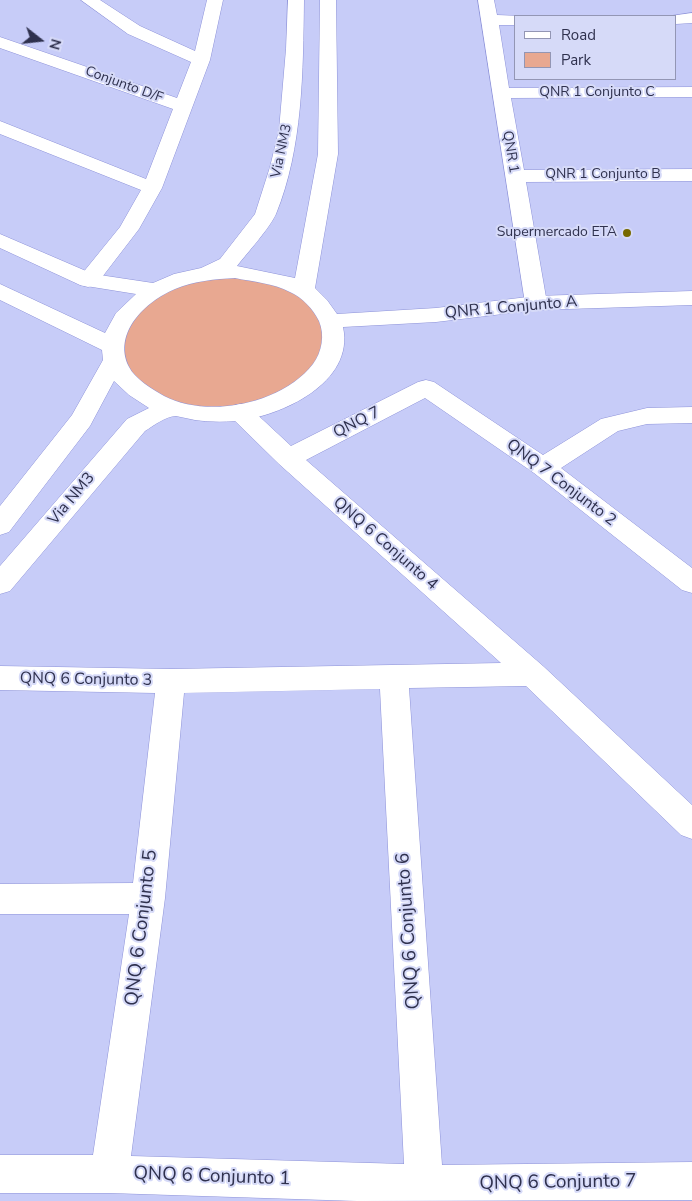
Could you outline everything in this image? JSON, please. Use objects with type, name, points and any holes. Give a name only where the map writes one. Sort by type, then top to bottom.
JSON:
[{"type":"street","points":[[89,0],[134,30],[201,60]]},
{"type":"street","points":[[88,280],[129,229],[152,188],[201,60],[215,0]]},
{"type":"street","name":"Via NM3","points":[[205,274],[228,264],[266,215],[280,168],[288,130],[296,48],[296,0]]},
{"type":"street","points":[[304,291],[328,154],[328,0]]},
{"type":"street","name":"QNR 1","points":[[486,0],[536,303]]},
{"type":"street","points":[[677,19],[692,18]]},
{"type":"street","points":[[489,20],[514,20]]},
{"type":"street","name":"Conjunto D/F","points":[[0,42],[182,106]]},
{"type":"street","name":"QNR 1 Conjunto C","points":[[501,93],[692,92]]},
{"type":"street","points":[[0,127],[152,188]]},
{"type":"street","name":"QNR 1 Conjunto B","points":[[514,176],[692,175]]},
{"type":"street","points":[[0,240],[88,280],[157,290]]},
{"type":"street","points":[[0,525],[81,420],[114,352],[120,322],[138,301],[166,284],[205,274],[236,272],[286,282],[304,291],[322,306],[333,328],[332,352],[320,374],[296,394],[265,407],[228,414],[192,412],[158,403],[132,387],[117,367],[114,352]]},
{"type":"street","points":[[0,291],[114,352]]},
{"type":"street","name":"QNR 1 Conjunto A","points":[[330,321],[436,314],[536,303],[692,298]]},
{"type":"street","name":"QNQ 7","points":[[288,458],[426,388]]},
{"type":"street","name":"QNQ 7 Conjunto 2","points":[[426,388],[543,467],[692,583]]},
{"type":"street","name":"Via NM3","points":[[0,584],[136,426],[163,411],[177,408]]},
{"type":"street","name":"QNQ 6 Conjunto 4","points":[[240,412],[288,458],[533,674],[692,825]]},
{"type":"street","points":[[543,467],[610,426],[647,416],[692,415]]},
{"type":"street","points":[[171,681],[533,674]]},
{"type":"street","name":"QNQ 6 Conjunto 3","points":[[0,678],[171,681]]},
{"type":"street","name":"QNQ 6 Conjunto 6","points":[[394,678],[425,1193]]},
{"type":"street","name":"QNQ 6 Conjunto 5","points":[[109,1174],[148,898],[171,681]]},
{"type":"street","points":[[0,899],[148,898]]},
{"type":"street","name":"QNQ 6 Conjunto 1","points":[[0,1174],[109,1174],[425,1193]]},
{"type":"street","name":"QNQ 6 Conjunto 7","points":[[425,1193],[692,1181]]},
{"type":"green space","points":[[205,274],[286,282],[333,328],[320,374],[228,414],[158,403],[124,376],[119,346],[145,297]]},
{"type":"place","name":"Supermercado ETA","points":[[627,233]]}]
